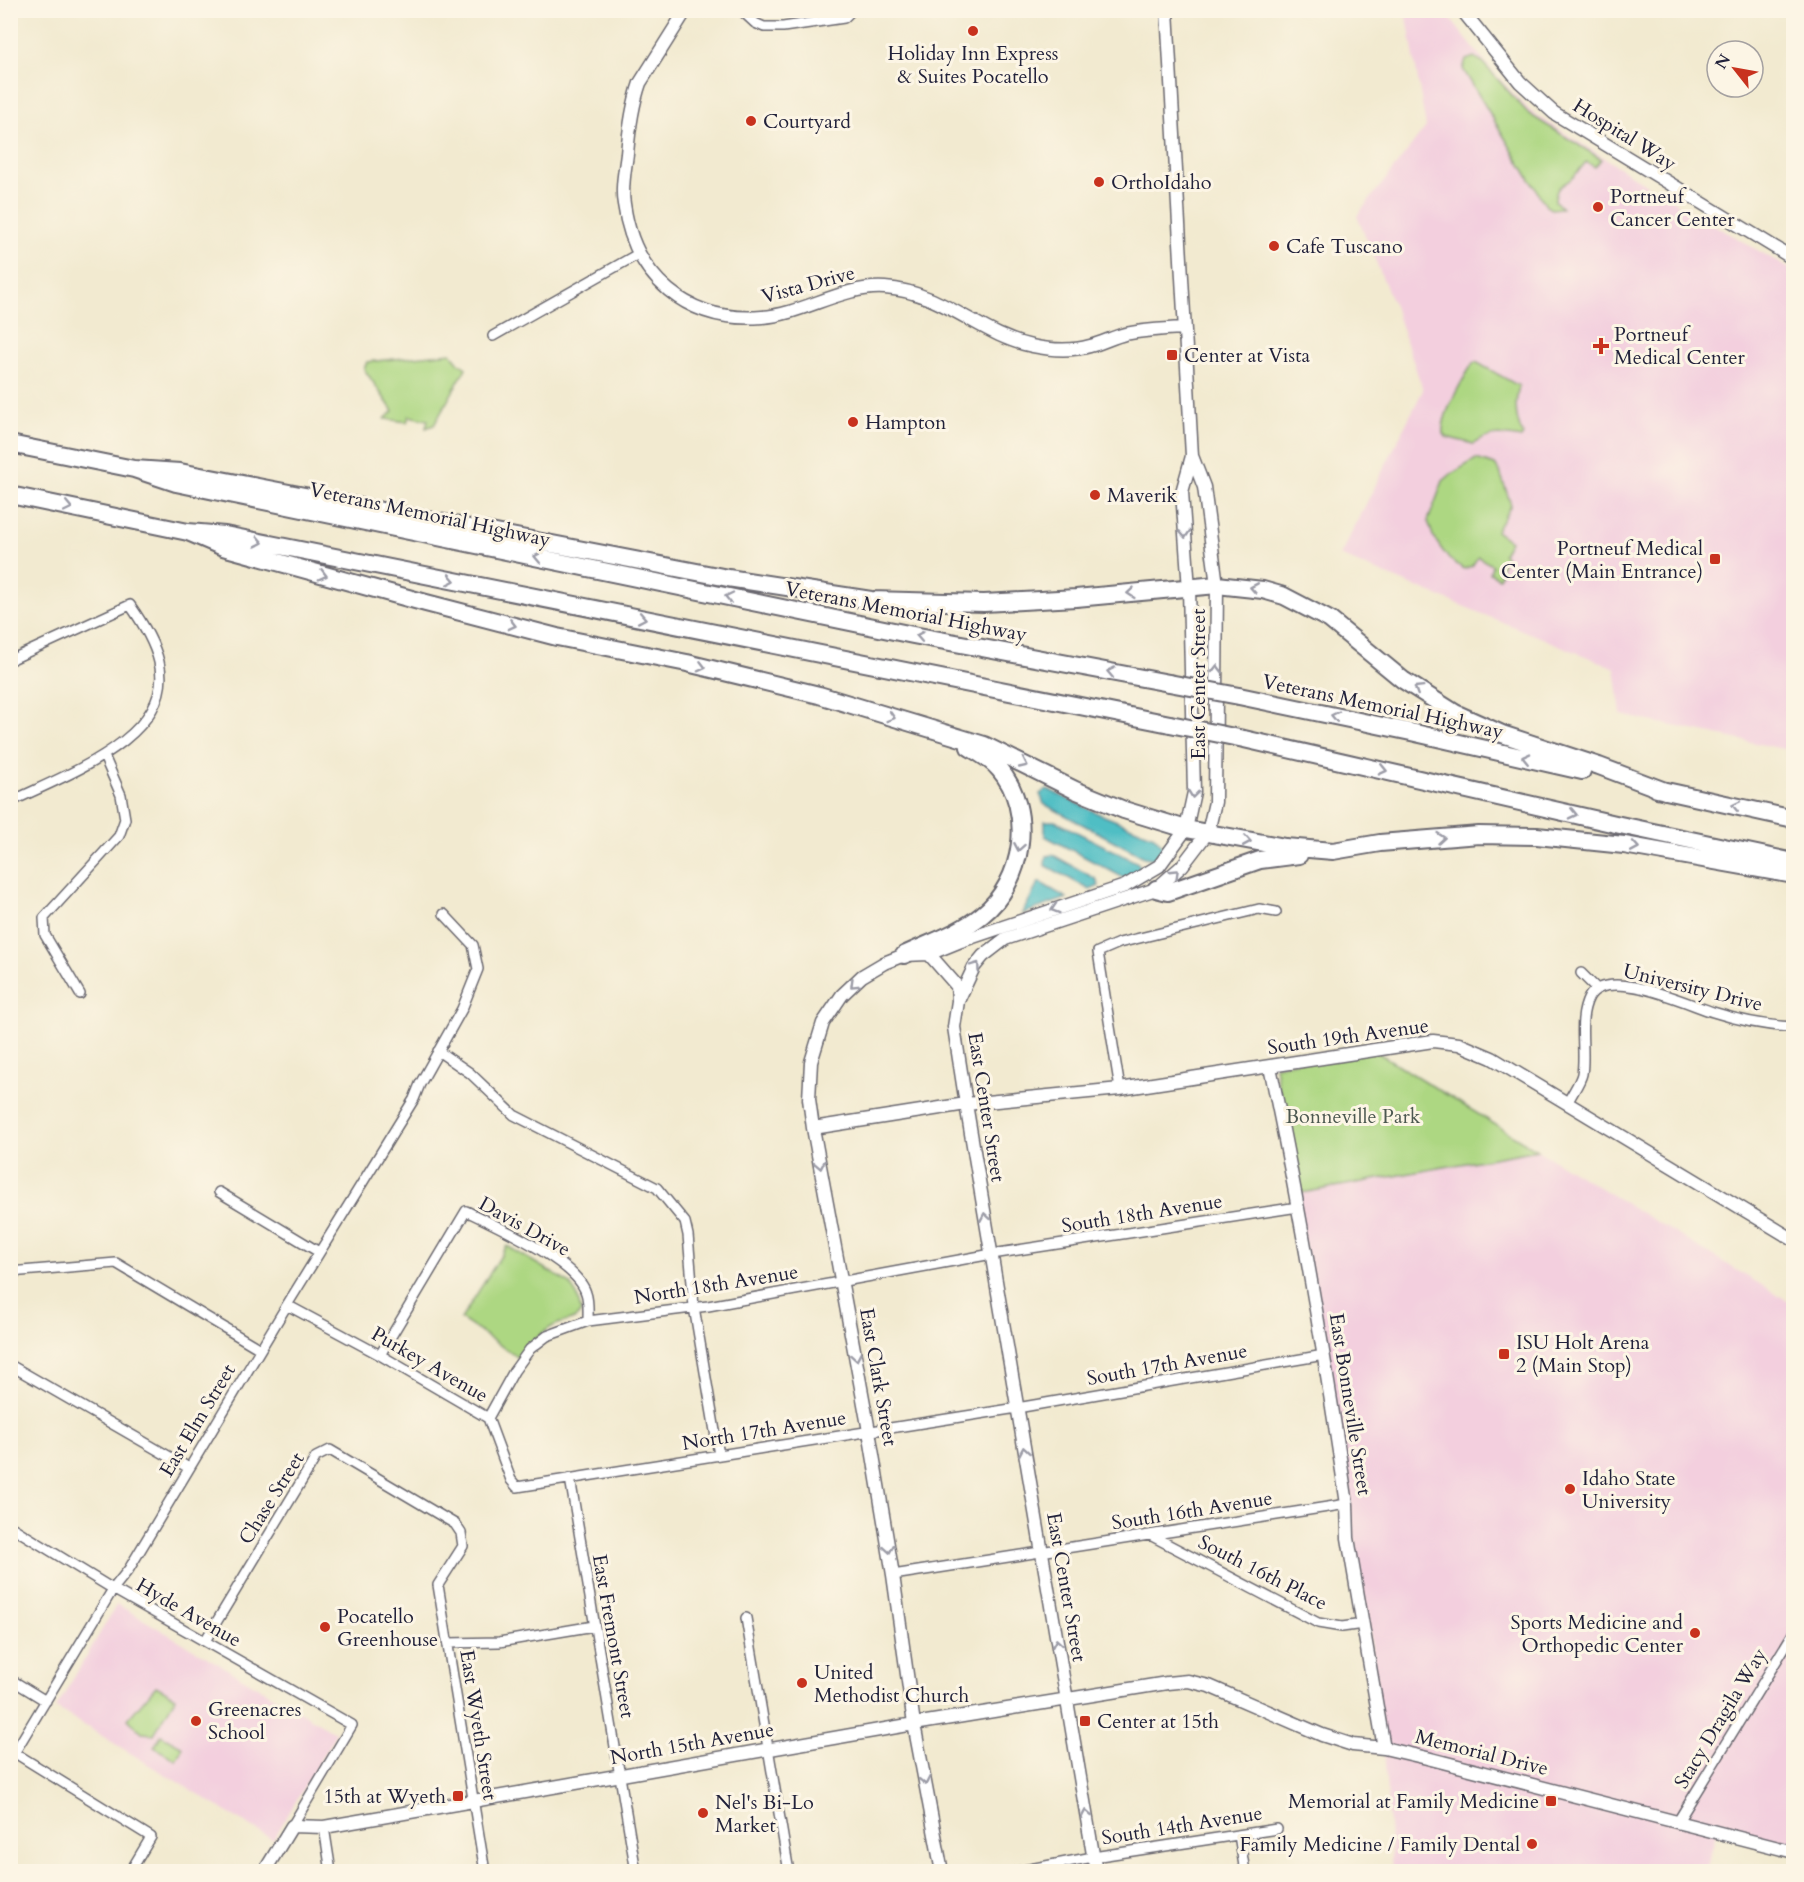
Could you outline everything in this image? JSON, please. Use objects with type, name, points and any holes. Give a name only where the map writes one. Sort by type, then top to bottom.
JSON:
[{"type":"highway","name":"Veterans Memorial Highway","points":[[10,444],[134,469],[176,483],[913,634],[1239,696],[1411,732],[1794,819]]},
{"type":"highway","points":[[134,469],[180,472],[728,578],[871,600],[984,603],[1189,589],[1217,585],[1244,586],[1284,596],[1330,620],[1402,680],[1455,713],[1502,734],[1599,766],[1665,791]]},
{"type":"highway","points":[[10,495],[188,532],[237,537],[1244,739],[1794,862]]},
{"type":"highway","points":[[188,532],[223,547],[557,637],[687,663],[819,695],[984,745],[1075,790],[1124,810],[1186,829],[1285,847],[1333,851]]},
{"type":"highway","points":[[904,955],[983,915],[1004,891],[1020,847],[1020,812],[1015,796],[999,768],[951,736]]},
{"type":"highway","points":[[1156,889],[1168,892],[1260,860],[1380,843],[1479,835],[1537,836],[1624,845],[1794,875]]},
{"type":"street","name":"Vista Drive","points":[[686,10],[640,83],[635,96],[630,119],[623,201],[628,230],[638,254],[657,280],[683,301],[716,313],[745,318],[786,313],[851,292],[884,288],[908,290],[933,298],[1016,342],[1042,348],[1074,349],[1090,346],[1123,334],[1184,328]]},
{"type":"street","points":[[741,10],[755,23],[764,27],[783,27],[844,18],[852,10]]},
{"type":"street","name":"East Center Street","points":[[1096,1872],[954,1027],[958,1001],[974,967],[983,956],[1005,939],[1156,889],[1182,866],[1208,832],[1215,802],[1217,783],[1217,585],[1204,487],[1192,456],[1167,10]]},
{"type":"street","name":"Hospital Way","points":[[1462,10],[1520,82],[1554,113],[1794,259]]},
{"type":"street","points":[[493,336],[638,254]]},
{"type":"street","name":"East Center Street","points":[[930,954],[961,941],[1125,886],[1159,866],[1186,829],[1194,792],[1189,589],[1182,492],[1192,456]]},
{"type":"street","points":[[10,660],[130,605],[146,629],[160,663],[160,685],[155,705],[138,730],[104,756],[10,802]]},
{"type":"street","points":[[80,994],[45,935],[44,918],[119,836],[125,819],[121,795],[104,756]]},
{"type":"street","points":[[1120,1089],[1098,952],[1119,943],[1259,909],[1276,912]]},
{"type":"street","name":"East Elm Street","points":[[13,1757],[113,1589],[129,1569],[260,1348],[414,1098],[470,994],[478,969],[473,945],[444,914]]},
{"type":"street","points":[[930,954],[957,986],[958,1001]]},
{"type":"street","name":"East Clark Street","points":[[930,954],[904,955],[884,963],[862,976],[842,995],[823,1023],[811,1062],[809,1099],[869,1431],[893,1575],[914,1724],[942,1872]]},
{"type":"street","points":[[1581,973],[1596,988]]},
{"type":"street","name":"University Drive","points":[[1568,1102],[1582,1077],[1583,1020],[1589,998],[1596,988],[1607,984],[1628,985],[1715,1012],[1780,1027],[1794,1027]]},
{"type":"street","name":"South 19th Avenue","points":[[813,1128],[966,1104],[1120,1089],[1432,1041],[1459,1044],[1492,1058],[1568,1102],[1794,1240]]},
{"type":"street","points":[[438,1051],[470,1073],[514,1115],[657,1188],[685,1222],[694,1307],[719,1455]]},
{"type":"street","name":"East Bonneville Street","points":[[1270,1067],[1292,1170],[1324,1355],[1347,1504],[1347,1538],[1384,1748]]},
{"type":"street","points":[[219,1192],[319,1252]]},
{"type":"street","name":"South 18th Avenue","points":[[992,1254],[1298,1207]]},
{"type":"street","name":"Davis Drive","points":[[380,1355],[466,1211],[550,1256],[575,1275],[586,1293],[588,1321]]},
{"type":"street","name":"North 18th Avenue","points":[[488,1418],[514,1371],[530,1349],[547,1336],[588,1321],[694,1307],[992,1254]]},
{"type":"street","points":[[10,1272],[116,1263],[260,1348]]},
{"type":"street","name":"Purkey Avenue","points":[[287,1305],[380,1355],[488,1418],[512,1480],[518,1487]]},
{"type":"street","name":"South 17th Avenue","points":[[1017,1408],[1324,1355]]},
{"type":"street","points":[[10,1365],[189,1468]]},
{"type":"street","name":"North 17th Avenue","points":[[518,1487],[1017,1408]]},
{"type":"street","name":"Chase Street","points":[[205,1641],[316,1457],[330,1450],[431,1510]]},
{"type":"street","name":"East Fremont Street","points":[[570,1478],[636,1872]]},
{"type":"street","name":"South 16th Avenue","points":[[893,1575],[1347,1504]]},
{"type":"street","name":"East Wyeth Street","points":[[431,1510],[455,1524],[463,1546],[438,1585],[485,1872]]},
{"type":"street","name":"Hyde Avenue","points":[[10,1526],[113,1589],[352,1725],[292,1826]]},
{"type":"street","name":"South 16th Place","points":[[1150,1535],[1318,1623],[1342,1627],[1363,1624]]},
{"type":"street","points":[[746,1618],[789,1872]]},
{"type":"street","points":[[448,1643],[499,1642],[594,1626]]},
{"type":"street","name":"Stacy Dragila Way","points":[[1677,1823],[1794,1632]]},
{"type":"street","points":[[10,1679],[46,1701]]},
{"type":"street","name":"Memorial Drive","points":[[1067,1700],[1188,1681],[1209,1686],[1322,1735],[1353,1745],[1384,1748],[1794,1852]]},
{"type":"street","name":"North 15th Avenue","points":[[292,1826],[324,1827],[914,1724],[1067,1700]]},
{"type":"street","points":[[13,1757],[151,1837],[130,1872]]},
{"type":"street","points":[[264,1872],[292,1826]]},
{"type":"street","points":[[324,1827],[331,1872]]},
{"type":"street","name":"South 14th Avenue","points":[[1014,1872],[1093,1857],[1277,1829]]},
{"type":"street","points":[[1239,1835],[1245,1872]]},
{"type":"shaded area","name":"Portneuf Medical Center","points":[[1406,11],[1444,11],[1492,71],[1530,111],[1663,195],[1793,271],[1793,751],[1621,715],[1615,668],[1340,556],[1423,390],[1393,303],[1357,216],[1426,127]]},
{"type":"shaded area","name":"Idaho State University","points":[[1537,1150],[1793,1304],[1793,1852],[1716,1833],[1706,1871],[1392,1871],[1384,1748],[1369,1624],[1296,1194]]},
{"type":"shaded area","name":"Greenacres School","points":[[117,1604],[336,1733],[273,1840],[56,1708]]},
{"type":"green space","points":[[1474,57],[1483,63],[1529,114],[1601,159],[1595,167],[1586,162],[1572,178],[1558,188],[1555,201],[1562,208],[1551,209],[1546,206],[1463,69],[1466,60]]},
{"type":"green space","points":[[451,353],[466,368],[434,425],[426,428],[428,420],[409,416],[407,422],[385,419],[393,411],[364,369],[367,362]]},
{"type":"green space","points":[[1476,362],[1519,386],[1516,411],[1523,435],[1521,438],[1496,435],[1473,444],[1446,437],[1443,434],[1445,418],[1453,398],[1473,363]]},
{"type":"green space","points":[[1476,459],[1495,465],[1500,472],[1511,505],[1496,531],[1510,541],[1503,554],[1506,557],[1499,571],[1501,574],[1499,578],[1490,573],[1492,565],[1478,557],[1472,566],[1464,569],[1449,559],[1433,536],[1428,521],[1443,481]]},
{"type":"green space","name":"Bonneville Park","points":[[1367,1046],[1537,1150],[1296,1194],[1275,1066]]},
{"type":"green space","points":[[507,1246],[569,1283],[577,1295],[581,1312],[574,1319],[555,1325],[543,1333],[519,1358],[461,1319]]},
{"type":"green space","points":[[156,1686],[176,1697],[154,1734],[142,1733],[128,1719]]},
{"type":"green space","points":[[161,1735],[183,1747],[176,1760],[154,1747]]},
{"type":"water","points":[[1047,789],[1097,813],[1154,836],[1166,849],[1160,860],[1144,857],[1044,804],[1040,794]]},
{"type":"water","points":[[1045,821],[1055,821],[1138,863],[1142,871],[1130,881],[1045,836]]},
{"type":"water","points":[[1053,855],[1096,879],[1099,886],[1090,890],[1045,865],[1046,856]]},
{"type":"water","points":[[1039,882],[1067,898],[1022,914]]},
{"type":"place","name":"Holiday Inn Express & Suites Pocatello","points":[[973,31]]},
{"type":"place","name":"Courtyard","points":[[751,121]]},
{"type":"place","name":"OrthoIdaho","points":[[1099,182]]},
{"type":"place","name":"Portneuf Cancer Center","points":[[1598,207]]},
{"type":"place","name":"Cafe Tuscano","points":[[1274,246]]},
{"type":"place","name":"Portneuf Medical Center","points":[[1601,346]]},
{"type":"place","name":"Center at Vista","points":[[1172,355]]},
{"type":"place","name":"Hampton","points":[[853,422]]},
{"type":"place","name":"Maverik","points":[[1095,495]]},
{"type":"place","name":"Portneuf Medical Center (Main Entrance)","points":[[1715,559]]},
{"type":"place","name":"ISU Holt Arena 2 (Main Stop)","points":[[1504,1354]]},
{"type":"place","name":"Idaho State University","points":[[1570,1489]]},
{"type":"place","name":"Pocatello Greenhouse","points":[[325,1627]]},
{"type":"place","name":"Sports Medicine and Orthopedic Center","points":[[1695,1633]]},
{"type":"place","name":"United Methodist Church","points":[[802,1683]]},
{"type":"place","name":"Greenacres School","points":[[196,1721]]},
{"type":"place","name":"Center at 15th","points":[[1085,1721]]},
{"type":"place","name":"15th at Wyeth","points":[[458,1796]]},
{"type":"place","name":"Memorial at Family Medicine","points":[[1551,1801]]},
{"type":"place","name":"Nel's Bi-Lo Market","points":[[703,1813]]},
{"type":"place","name":"Family Medicine / Family Dental","points":[[1532,1844]]}]
